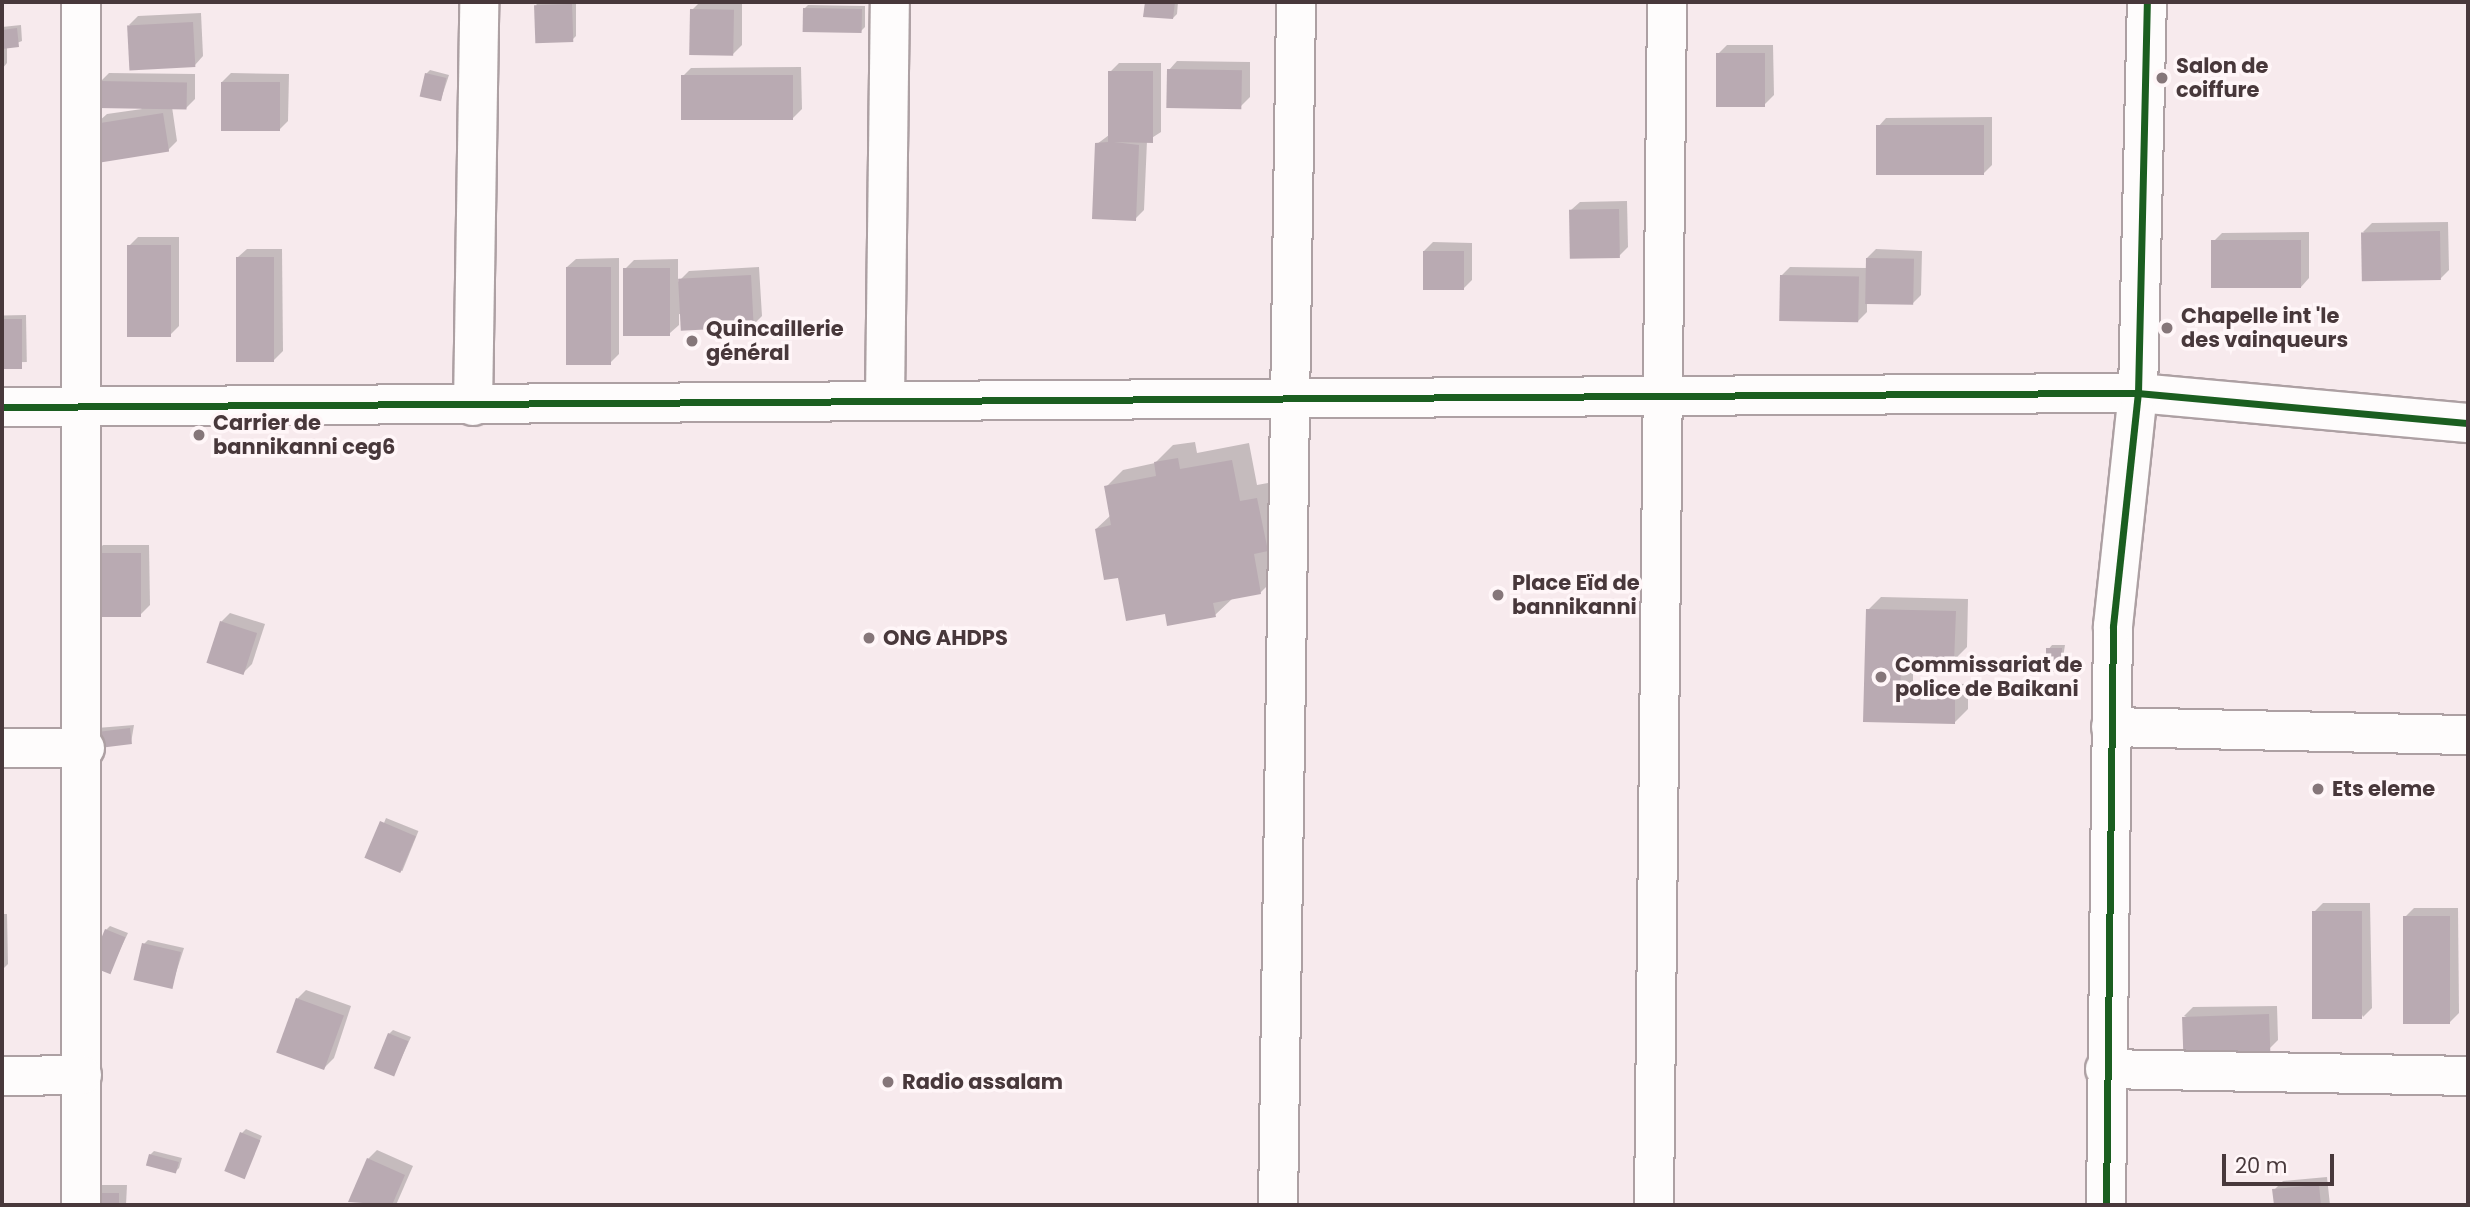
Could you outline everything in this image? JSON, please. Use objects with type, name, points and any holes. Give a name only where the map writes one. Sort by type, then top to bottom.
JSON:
[{"type":"street","points":[[81,2],[85,748],[81,1205]]},
{"type":"street","points":[[473,406],[480,2]]},
{"type":"street","points":[[885,400],[890,2]]},
{"type":"street","points":[[1278,1205],[1296,2]]},
{"type":"street","points":[[1654,1205],[1667,2]]},
{"type":"street","points":[[2106,1205],[2105,1069],[2113,626],[2138,393],[2147,2]]},
{"type":"street","points":[[2,407],[83,409],[885,400],[1290,401],[2138,393],[2468,422]]},
{"type":"street","points":[[2111,727],[2468,735]]},
{"type":"street","points":[[2,748],[85,748]]},
{"type":"street","points":[[2105,1069],[2468,1076]]},
{"type":"street","points":[[2,1076],[82,1075]]},
{"type":"building","points":[[1145,2],[1175,2],[1173,19],[1143,17]]},
{"type":"building","points":[[572,4],[573,42],[535,43],[534,5]]},
{"type":"building","points":[[803,8],[862,9],[862,33],[803,32]]},
{"type":"building","points":[[690,9],[734,10],[733,56],[689,55]]},
{"type":"building","points":[[193,22],[195,67],[129,70],[127,25]]},
{"type":"building","points":[[17,28],[19,47],[2,49],[2,30]]},
{"type":"building","points":[[1716,53],[1765,53],[1765,107],[1716,107]]},
{"type":"building","points":[[1167,69],[1242,70],[1241,109],[1166,108]]},
{"type":"building","points":[[1108,71],[1153,71],[1153,143],[1114,142],[1139,145],[1136,221],[1092,219],[1095,143],[1108,142]]},
{"type":"building","points":[[425,73],[446,78],[441,101],[420,96]]},
{"type":"building","points":[[681,75],[793,75],[793,120],[681,120]]},
{"type":"building","points":[[98,81],[187,83],[187,110],[98,108]]},
{"type":"building","points":[[221,82],[280,82],[280,131],[221,131]]},
{"type":"building","points":[[163,113],[169,152],[102,162],[96,124]]},
{"type":"building","points":[[1876,125],[1984,125],[1984,175],[1876,175]]},
{"type":"building","points":[[1619,209],[1620,258],[1570,259],[1569,210]]},
{"type":"building","points":[[2440,231],[2441,280],[2362,281],[2361,232]]},
{"type":"building","points":[[2211,240],[2301,240],[2301,288],[2211,288]]},
{"type":"building","points":[[127,245],[171,245],[171,337],[127,337]]},
{"type":"building","points":[[1423,251],[1464,251],[1464,290],[1423,290]]},
{"type":"building","points":[[236,257],[274,257],[274,362],[236,362]]},
{"type":"building","points":[[1866,258],[1914,259],[1913,305],[1865,304]]},
{"type":"building","points":[[566,267],[611,267],[611,365],[566,365]]},
{"type":"building","points":[[623,268],[670,268],[670,336],[623,336]]},
{"type":"building","points":[[751,275],[754,327],[681,331],[678,279]]},
{"type":"building","points":[[1780,275],[1859,276],[1858,322],[1779,321]]},
{"type":"building","points":[[2,319],[22,319],[22,369],[2,369]]},
{"type":"building","points":[[1178,458],[1180,469],[1232,460],[1240,501],[1257,498],[1268,551],[1254,554],[1261,594],[1213,603],[1216,617],[1167,626],[1165,614],[1126,621],[1118,578],[1104,580],[1095,529],[1111,525],[1104,486],[1156,476],[1154,462]]},
{"type":"building","points":[[92,553],[141,553],[141,617],[92,617]]},
{"type":"building","points":[[1866,609],[1956,611],[1954,662],[1901,660],[1900,696],[1955,697],[1955,724],[1863,722]]},
{"type":"building","points":[[220,621],[257,633],[243,675],[206,663]]},
{"type":"building","points":[[2046,648],[2062,648],[2062,672],[2046,672]]},
{"type":"building","points":[[130,728],[132,744],[93,749],[91,733]]},
{"type":"building","points":[[380,821],[416,836],[400,873],[364,858]]},
{"type":"building","points":[[2312,911],[2362,911],[2362,1019],[2312,1019]]},
{"type":"building","points":[[2403,916],[2450,916],[2450,1024],[2403,1024]]},
{"type":"building","points":[[105,929],[125,937],[110,974],[90,966]]},
{"type":"building","points":[[142,943],[181,952],[172,989],[133,980]]},
{"type":"building","points":[[296,998],[344,1015],[324,1070],[276,1053]]},
{"type":"building","points":[[2269,1014],[2270,1051],[2183,1054],[2182,1017]]},
{"type":"building","points":[[388,1033],[408,1041],[394,1076],[374,1068]]},
{"type":"building","points":[[240,1132],[260,1140],[245,1179],[224,1171]]},
{"type":"building","points":[[149,1154],[179,1162],[176,1174],[146,1166]]},
{"type":"building","points":[[367,1158],[405,1175],[392,1205],[348,1202]]},
{"type":"building","points":[[2319,1185],[2321,1205],[2274,1205],[2272,1189]]},
{"type":"building","points":[[89,1193],[119,1193],[119,1205],[89,1205]]},
{"type":"cycle path","points":[[2106,1205],[2113,626],[2138,393],[2147,2]]},
{"type":"cycle path","points":[[2,407],[2138,393],[2468,423]]},
{"type":"place","name":"Salon de coiffure","points":[[2162,78]]},
{"type":"place","name":"Chapelle int 'le des vainqueurs","points":[[2167,328]]},
{"type":"place","name":"Quincaillerie général","points":[[692,341]]},
{"type":"place","name":"Carrier de bannikanni ceg6","points":[[199,435]]},
{"type":"place","name":"Place Eïd de bannikanni","points":[[1498,595]]},
{"type":"place","name":"ONG AHDPS","points":[[869,638]]},
{"type":"place","name":"Commissariat de police de Baikani","points":[[1881,677]]},
{"type":"place","name":"Ets eleme","points":[[2318,789]]},
{"type":"place","name":"Radio assalam","points":[[888,1082]]}]
